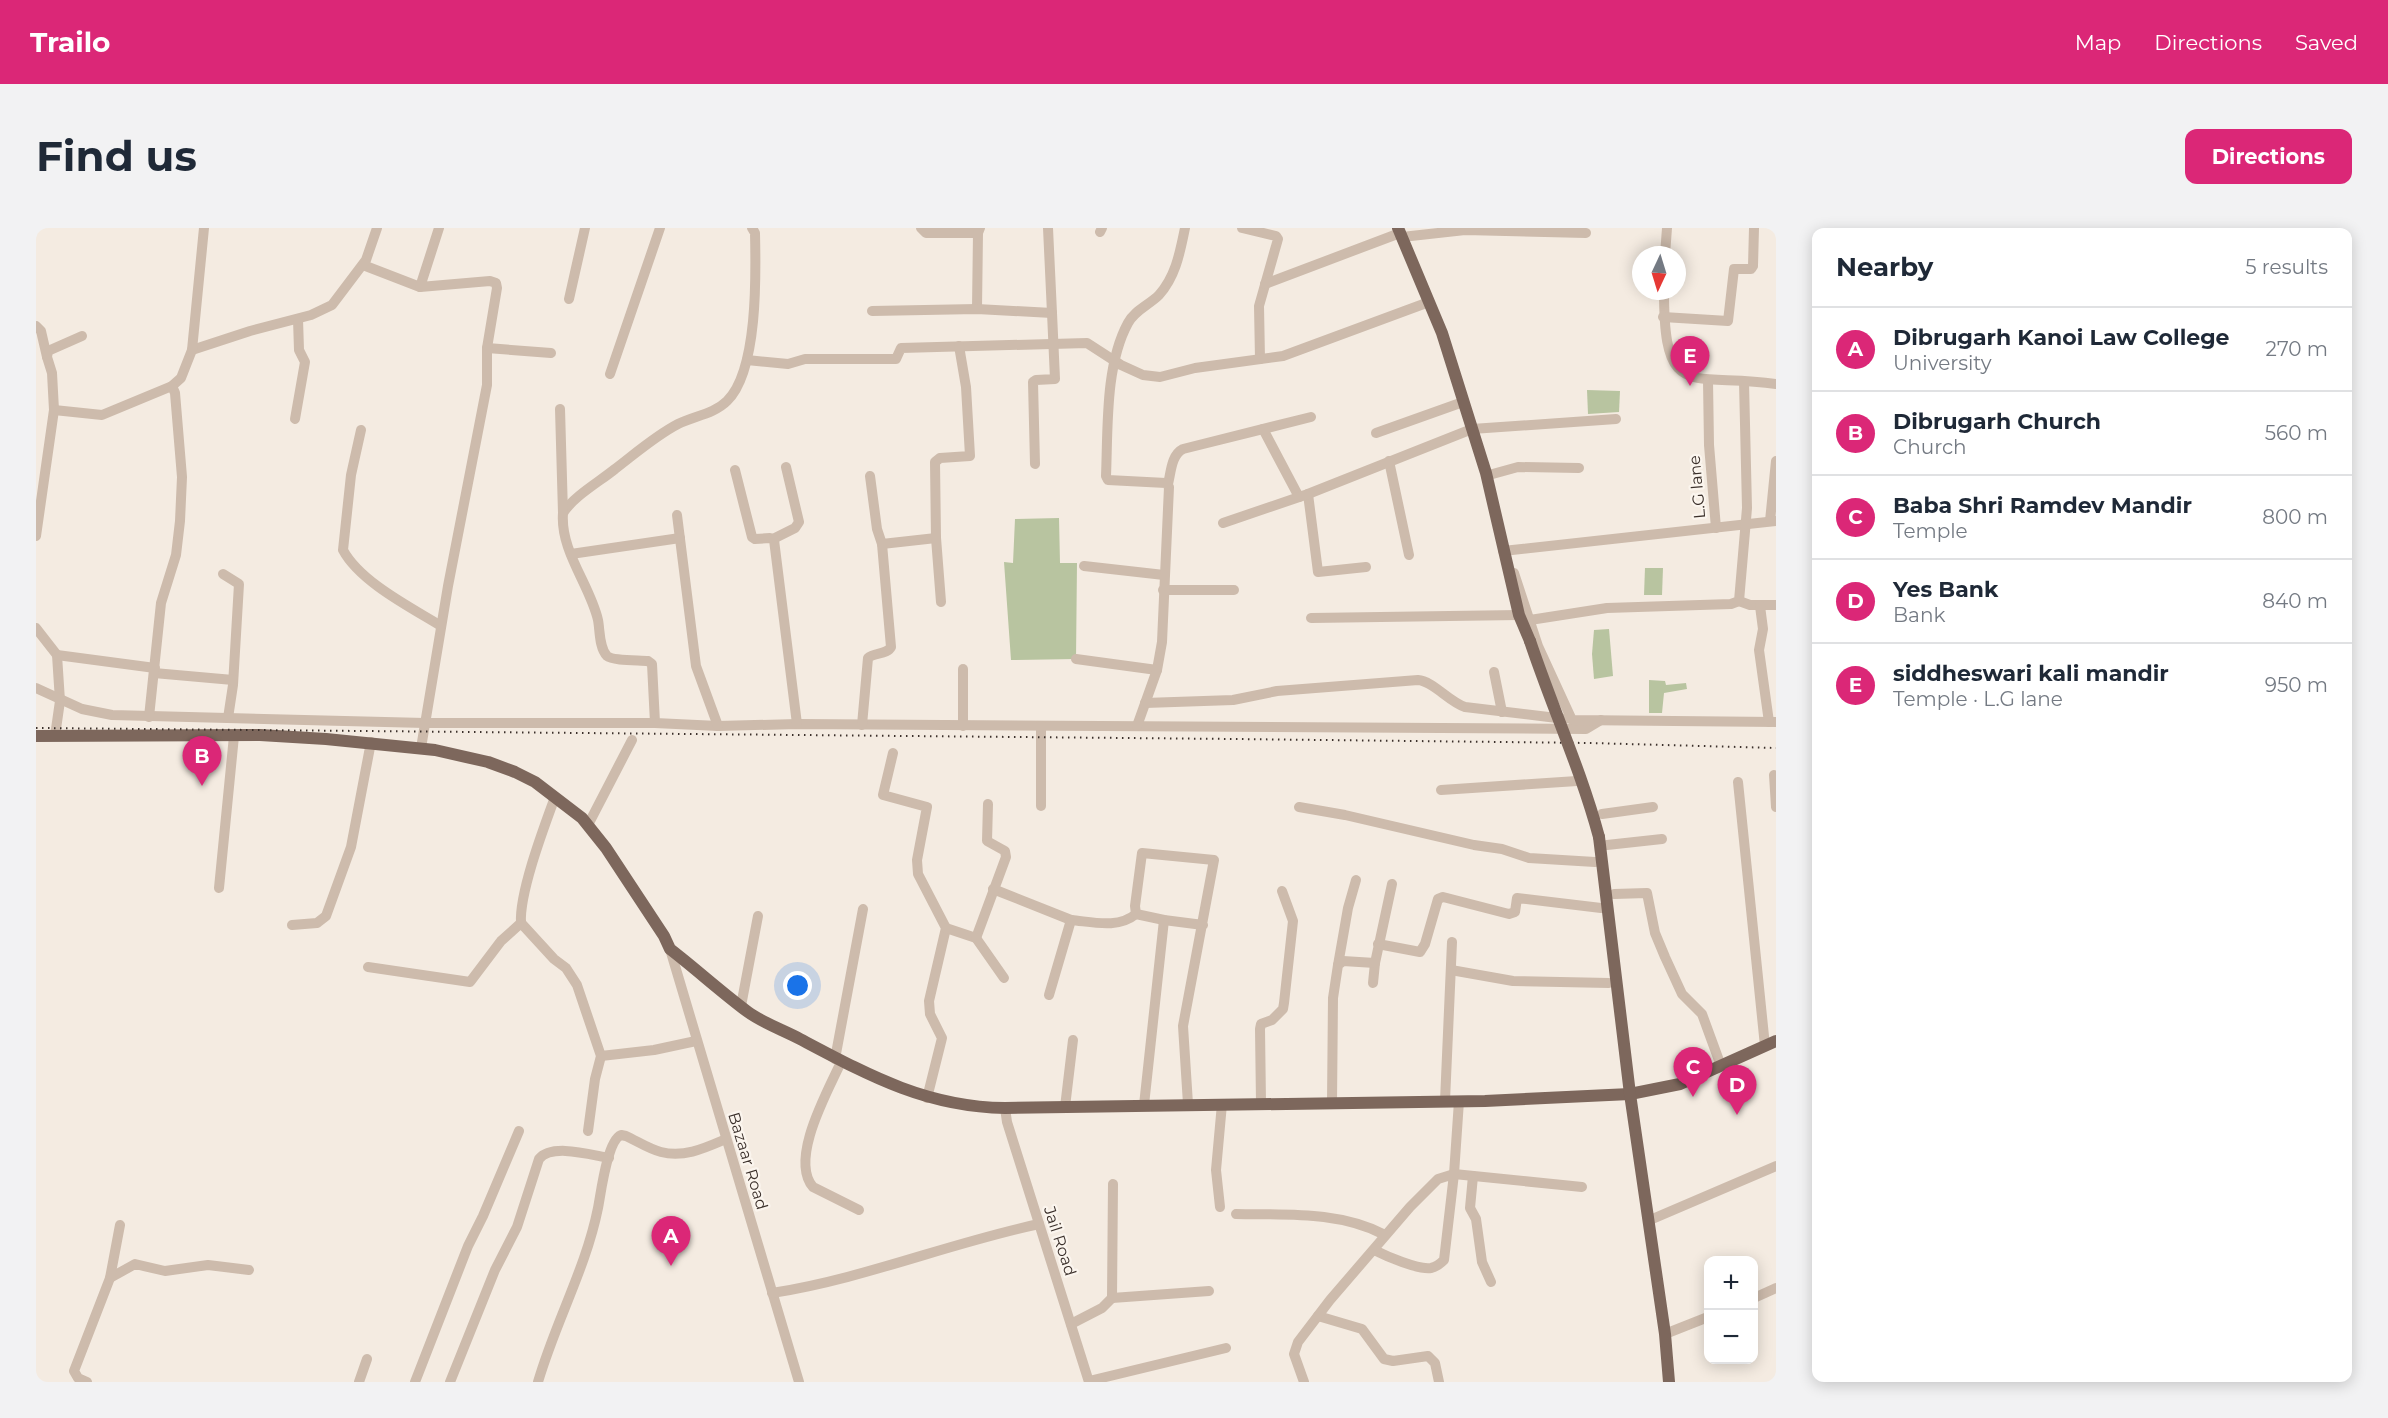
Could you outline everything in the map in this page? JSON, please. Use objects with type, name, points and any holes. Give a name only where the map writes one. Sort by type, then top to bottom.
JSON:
[{"type":"main road","points":[[1400,233],[1442,333],[1462,402],[1488,474],[1505,551],[1530,641],[1544,685],[1580,772],[1603,841],[1630,1094],[1650,1220],[1665,1334],[1668,1382]]},
{"type":"main road","points":[[36,736],[261,735],[371,742],[460,754],[515,771],[535,782],[582,818],[606,848],[664,936],[670,949],[749,1013],[838,1060],[882,1081],[927,1098],[989,1108],[1005,1108],[1332,1101],[1460,1101],[1630,1094],[1680,1084],[1771,1043]]},
{"type":"street","points":[[54,410],[102,415],[172,386],[181,378],[192,350],[204,228]]},
{"type":"street","points":[[192,350],[250,331],[298,319],[332,305],[363,265],[377,228]]},
{"type":"street","points":[[420,287],[439,228]]},
{"type":"street","points":[[569,299],[585,228]]},
{"type":"street","points":[[610,374],[660,228]]},
{"type":"street","points":[[563,513],[659,434],[681,422],[717,409],[735,391],[747,360],[756,278],[755,233],[752,228]]},
{"type":"street","points":[[921,228],[926,233],[979,230],[977,309]]},
{"type":"street","points":[[1035,464],[1033,382],[1055,379],[1048,228]]},
{"type":"street","points":[[1168,484],[1110,481],[1106,478],[1114,362],[1131,317],[1159,295],[1172,276],[1185,228]]},
{"type":"street","points":[[1242,228],[1276,236],[1278,239],[1258,315],[1260,359]]},
{"type":"street","points":[[1666,246],[1667,228]]},
{"type":"street","points":[[1664,317],[1728,321],[1734,269],[1751,269],[1753,266],[1754,228]]},
{"type":"street","points":[[1265,284],[1400,233],[1465,230],[1586,233]]},
{"type":"street","points":[[363,265],[420,287],[494,282],[497,288],[487,348],[486,394],[441,626],[421,748]]},
{"type":"street","points":[[1664,300],[1665,336],[1672,361],[1681,372],[1708,381],[1776,384]]},
{"type":"street","points":[[747,360],[788,364],[808,359],[896,359],[901,348],[1052,342],[1087,343],[1114,362],[1143,375],[1160,377],[1195,368],[1300,351],[1429,302]]},
{"type":"street","points":[[872,310],[977,309],[1052,312]]},
{"type":"street","points":[[295,419],[305,362],[299,350],[298,319]]},
{"type":"street","points":[[36,326],[41,331],[52,373],[54,410],[36,536]]},
{"type":"street","points":[[47,357],[48,351],[82,336]]},
{"type":"street","points":[[941,602],[936,538],[935,462],[940,458],[970,456],[967,395],[959,346]]},
{"type":"street","points":[[487,348],[551,353]]},
{"type":"street","name":"L.G lane","points":[[1708,381],[1709,445],[1716,528]]},
{"type":"street","points":[[1739,601],[1745,525],[1744,382]]},
{"type":"street","points":[[149,717],[161,603],[176,555],[181,504],[180,444],[175,393],[172,386]]},
{"type":"street","points":[[1376,433],[1462,402]]},
{"type":"street","points":[[560,409],[564,527],[571,554],[597,617],[604,653],[610,658],[648,661],[652,664],[655,723]]},
{"type":"street","points":[[1137,726],[1156,670],[1162,642],[1168,484],[1178,452],[1311,417]]},
{"type":"street","points":[[1223,523],[1303,496],[1472,429],[1616,419]]},
{"type":"street","points":[[1263,429],[1303,496],[1318,572],[1366,567]]},
{"type":"street","points":[[361,430],[351,475],[343,550],[347,558],[372,580],[441,626]]},
{"type":"street","points":[[1389,461],[1408,555]]},
{"type":"street","points":[[1505,551],[1773,521],[1776,461]]},
{"type":"street","points":[[735,470],[752,537],[755,539],[773,538],[795,528],[799,522],[786,467]]},
{"type":"street","points":[[1488,474],[1518,467],[1579,468]]},
{"type":"street","points":[[862,725],[868,658],[888,651],[891,647],[882,544],[877,529],[870,476]]},
{"type":"street","points":[[677,515],[696,666],[718,726]]},
{"type":"street","points":[[571,554],[680,538]]},
{"type":"street","points":[[773,538],[797,724]]},
{"type":"street","points":[[882,544],[936,538]]},
{"type":"street","points":[[1084,566],[1164,575]]},
{"type":"street","points":[[223,574],[239,584],[233,680],[228,718]]},
{"type":"street","points":[[1163,590],[1234,590]]},
{"type":"street","points":[[1311,618],[1524,618],[1607,608],[1731,604],[1739,601],[1750,605],[1776,605]]},
{"type":"street","points":[[1145,703],[1233,700],[1277,691],[1418,680],[1425,681],[1458,704],[1502,712],[1572,720],[1773,722],[1759,650],[1763,628],[1760,606]]},
{"type":"street","points":[[1524,618],[1572,720]]},
{"type":"street","points":[[36,628],[57,655],[60,701],[56,736]]},
{"type":"street","points":[[57,655],[233,680]]},
{"type":"street","points":[[1076,659],[1156,670]]},
{"type":"street","points":[[963,669],[963,726]]},
{"type":"street","points":[[1494,672],[1502,712]]},
{"type":"street","points":[[36,688],[60,701],[82,709],[112,715],[425,723],[1586,729],[1601,720]]},
{"type":"street","points":[[1041,726],[1041,806]]},
{"type":"street","points":[[219,888],[234,736]]},
{"type":"street","points":[[588,825],[632,740]]},
{"type":"street","points":[[292,925],[318,923],[326,916],[351,847],[371,742]]},
{"type":"street","points":[[893,753],[883,795],[927,807],[917,860],[918,874],[946,928],[930,1001],[930,1014],[942,1038],[927,1098]]},
{"type":"street","points":[[1774,775],[1776,807]]},
{"type":"street","points":[[1441,790],[1577,781]]},
{"type":"street","points":[[1738,782],[1771,1043]]},
{"type":"street","points":[[368,967],[470,982],[501,941],[521,923],[525,893],[555,797]]},
{"type":"street","points":[[976,938],[1006,853],[987,841],[988,804]]},
{"type":"street","points":[[1299,807],[1502,849],[1529,858],[1595,862]]},
{"type":"street","points":[[1602,814],[1653,807]]},
{"type":"street","points":[[1603,841],[1662,838]]},
{"type":"street","points":[[1136,914],[1135,906],[1143,852],[1212,859],[1214,862],[1183,1026],[1188,1104]]},
{"type":"street","points":[[1332,1101],[1333,998],[1348,908],[1356,880]]},
{"type":"street","points":[[1373,983],[1378,944],[1392,884]]},
{"type":"street","points":[[993,889],[1071,920],[1118,923],[1136,914],[1203,925]]},
{"type":"street","points":[[1262,1103],[1260,1029],[1261,1024],[1272,1020],[1283,1009],[1293,921],[1282,891]]},
{"type":"street","points":[[1614,894],[1647,892],[1655,933],[1665,957],[1682,994],[1702,1014],[1721,1066]]},
{"type":"street","points":[[1378,944],[1420,952],[1425,944],[1438,899],[1443,897],[1509,914],[1515,912],[1517,898],[1601,908]]},
{"type":"street","points":[[860,1210],[813,1187],[805,1172],[805,1157],[815,1122],[838,1060],[863,909]]},
{"type":"street","points":[[741,1006],[758,916]]},
{"type":"street","points":[[1049,995],[1071,920]]},
{"type":"street","points":[[1144,1105],[1164,920]]},
{"type":"street","points":[[521,923],[554,959],[566,968],[577,985],[601,1056],[588,1131]]},
{"type":"street","points":[[946,928],[976,938],[1004,978]]},
{"type":"street","points":[[1445,1101],[1452,942]]},
{"type":"street","name":"Bazaar Road","points":[[670,949],[799,1382]]},
{"type":"street","points":[[1338,965],[1343,961],[1376,963]]},
{"type":"street","points":[[1451,970],[1513,981],[1609,983]]},
{"type":"street","points":[[1065,1107],[1073,1040]]},
{"type":"street","points":[[601,1056],[654,1050],[696,1041]]},
{"type":"street","points":[[1374,1250],[1401,1262],[1428,1268],[1444,1260],[1460,1101]]},
{"type":"street","points":[[1220,1208],[1216,1170],[1222,1104]]},
{"type":"street","name":"Jail Road","points":[[1005,1108],[1007,1122],[1089,1382]]},
{"type":"street","points":[[416,1382],[468,1246],[519,1131]]},
{"type":"street","points":[[538,1382],[594,1229],[615,1139],[621,1135],[659,1152],[680,1154],[690,1153],[726,1139]]},
{"type":"street","points":[[450,1382],[495,1270],[518,1227],[539,1159],[545,1154],[565,1150],[609,1158]]},
{"type":"street","points":[[1650,1220],[1776,1166]]},
{"type":"street","points":[[1304,1382],[1294,1354],[1295,1347],[1330,1300],[1385,1235],[1438,1179],[1454,1174],[1582,1187]]},
{"type":"street","points":[[1473,1176],[1471,1210],[1476,1219],[1482,1262],[1491,1282]]},
{"type":"street","points":[[1112,1298],[1113,1184]]},
{"type":"street","points":[[1236,1214],[1326,1218],[1369,1226],[1385,1235]]},
{"type":"street","points":[[772,1293],[857,1275],[984,1236],[1039,1224]]},
{"type":"street","points":[[70,1382],[110,1278],[120,1225]]},
{"type":"street","points":[[110,1278],[135,1264],[165,1270],[208,1265],[249,1270]]},
{"type":"street","points":[[1758,1296],[1776,1288]]},
{"type":"street","points":[[1074,1333],[1112,1298],[1209,1291]]},
{"type":"street","points":[[1321,1313],[1362,1329],[1384,1359],[1393,1361],[1428,1356],[1435,1363],[1440,1382]]},
{"type":"street","points":[[1665,1334],[1704,1319]]},
{"type":"street","points":[[1089,1382],[1226,1348]]},
{"type":"street","points":[[359,1382],[367,1359]]},
{"type":"street","points":[[74,1371],[78,1378],[87,1382]]},
{"type":"green space","points":[[1587,390],[1620,391],[1619,412],[1588,414]]},
{"type":"green space","points":[[1059,518],[1060,563],[1077,563],[1076,659],[1011,660],[1004,562],[1013,563],[1015,519]]},
{"type":"green space","points":[[1645,568],[1663,568],[1662,595],[1644,595]]},
{"type":"green space","points":[[1609,629],[1613,676],[1594,679],[1592,654],[1594,630]]},
{"type":"green space","points":[[1649,680],[1665,681],[1666,685],[1686,683],[1687,689],[1664,693],[1662,713],[1649,713]]},
{"type":"railway","points":[[36,728],[1590,743],[1776,748]]},
{"type":"place","name":"siddheswari kali mandir","points":[[1690,386]]},
{"type":"place","name":"Dibrugarh Church","points":[[202,786]]},
{"type":"place","name":"Baba Shri Ramdev Mandir","points":[[1693,1097]]},
{"type":"place","name":"Yes Bank","points":[[1737,1115]]},
{"type":"place","name":"Dibrugarh Kanoi Law College","points":[[671,1266]]}]
